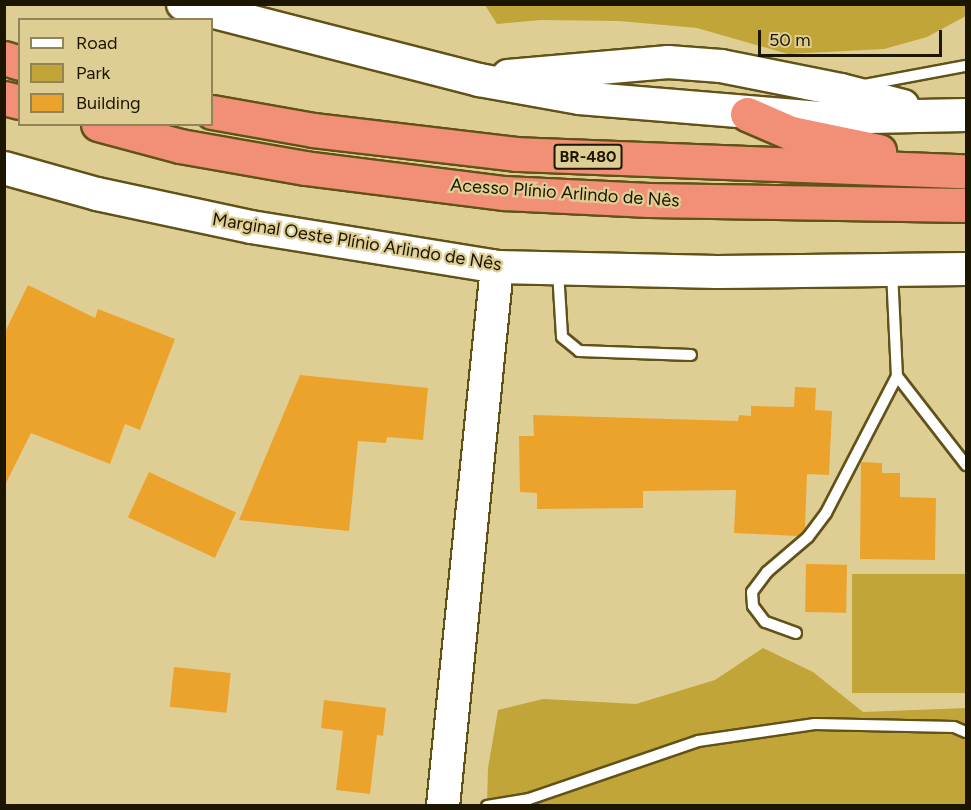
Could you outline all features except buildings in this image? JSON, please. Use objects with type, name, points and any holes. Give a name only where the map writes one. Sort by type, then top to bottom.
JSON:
[{"type":"highway","name":"Acesso Plínio Arlindo de Nês","points":[[213,112],[313,130],[516,154],[966,170]]},
{"type":"highway","points":[[747,114],[791,133],[966,170]]},
{"type":"highway","name":"Acesso Plínio Arlindo de Nês","points":[[105,126],[180,146],[305,168],[504,193],[649,200],[966,205]]},
{"type":"main road","points":[[183,4],[477,80],[579,98],[747,114],[820,118],[954,115]]},
{"type":"main road","points":[[477,80],[563,69],[668,62],[721,66],[954,115]]},
{"type":"main road","points":[[668,62],[747,114]]},
{"type":"main road","name":"Marginal Oeste Plínio Arlindo de Nês","points":[[4,168],[97,194],[251,227],[497,267],[717,272],[892,268],[966,269]]},
{"type":"main road","points":[[443,806],[497,267]]},
{"type":"lane","points":[[841,90],[966,66]]},
{"type":"lane","points":[[558,268],[562,337],[579,351],[691,355]]},
{"type":"lane","points":[[796,633],[765,622],[753,606],[752,592],[767,572],[807,537],[826,513],[897,376],[892,268]]},
{"type":"lane","points":[[897,376],[966,465]]},
{"type":"lane","points":[[487,806],[529,799],[698,741],[815,724],[954,727],[966,732]]},
{"type":"green space","points":[[966,4],[966,16],[927,37],[884,49],[788,54],[697,28],[619,21],[541,20],[497,24],[485,5]]},
{"type":"green space","points":[[852,574],[966,574],[966,693],[852,693]]},
{"type":"green space","points":[[763,648],[813,672],[863,712],[966,708],[966,805],[487,806],[488,768],[498,710],[543,699],[636,704],[715,680]]}]
